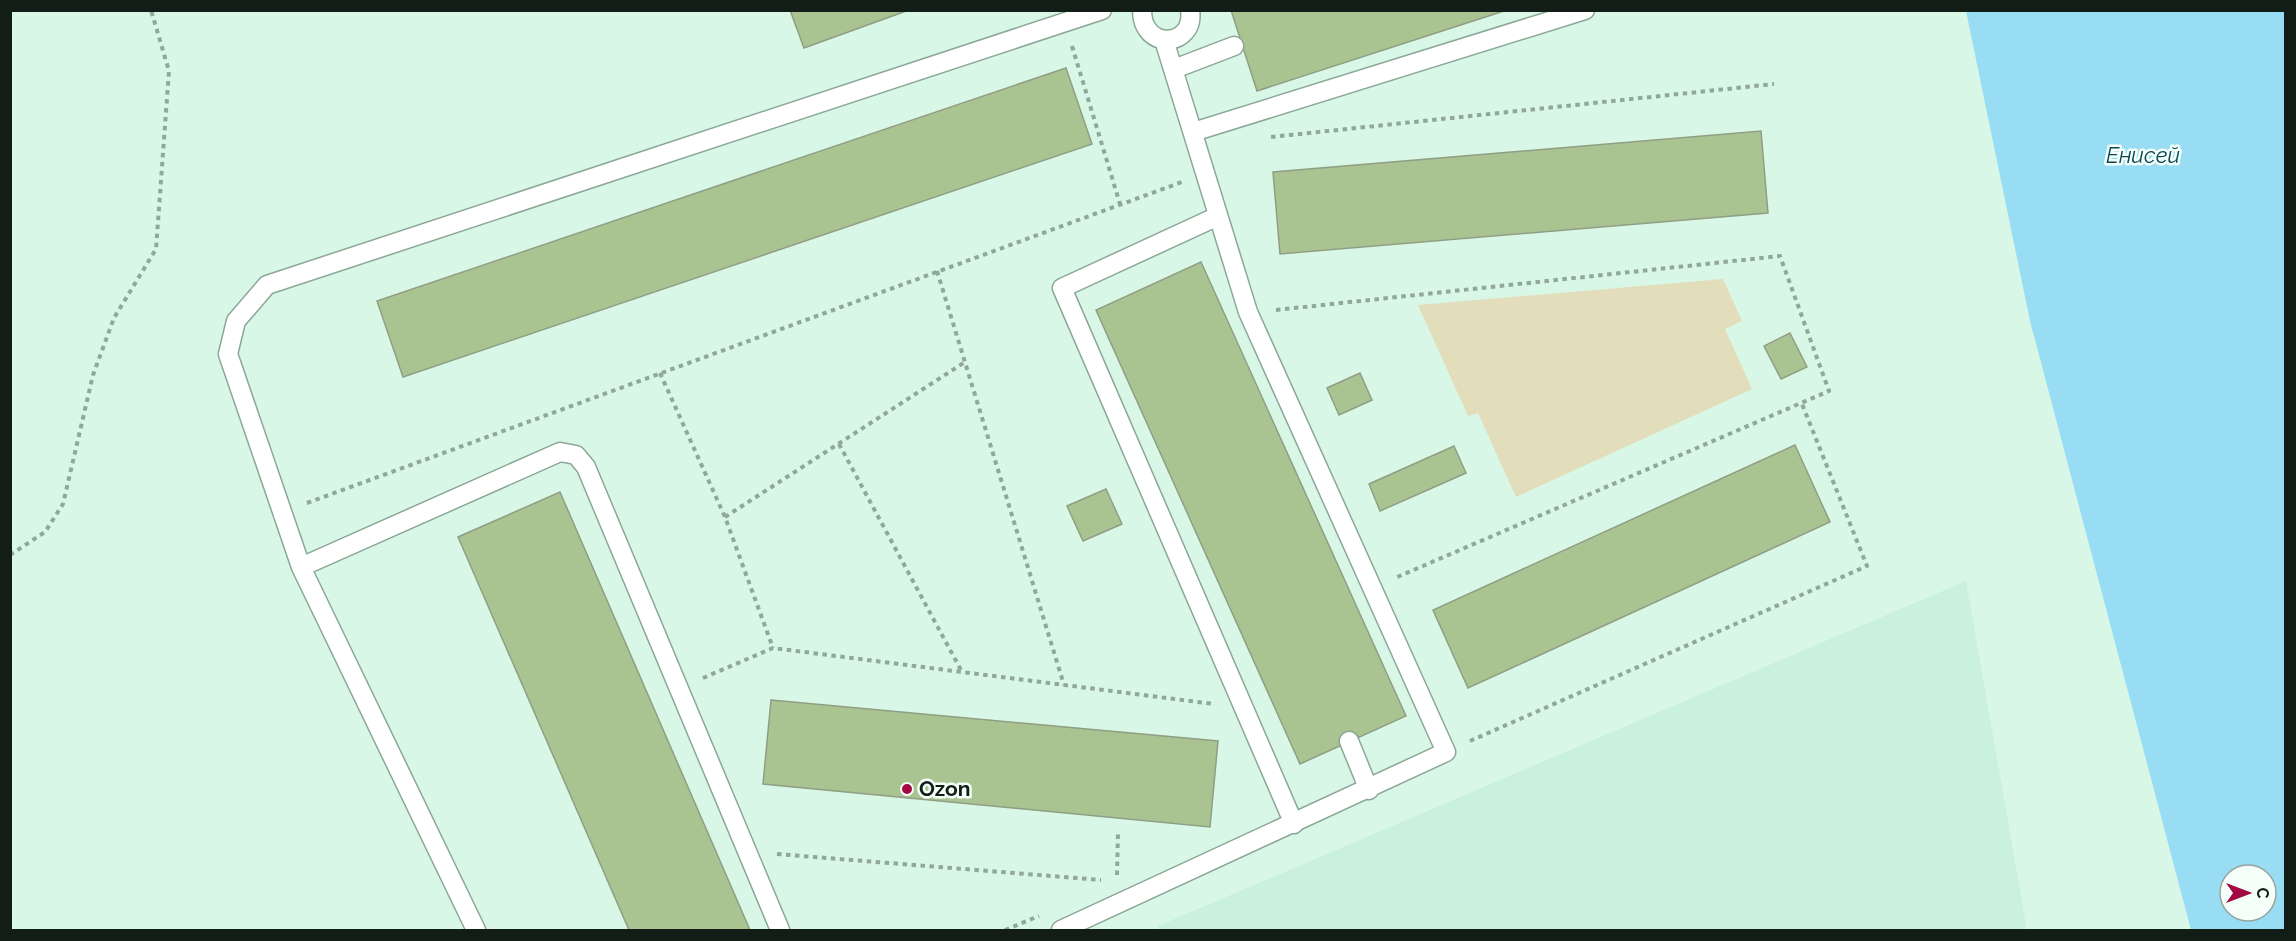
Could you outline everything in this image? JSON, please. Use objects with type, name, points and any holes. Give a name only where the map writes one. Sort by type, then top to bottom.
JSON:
[{"type":"lane","points":[[476,930],[301,567],[228,354],[237,321],[267,285],[1102,10]]},
{"type":"lane","points":[[1142,11],[1144,26],[1156,38],[1164,40],[1180,36],[1186,30],[1190,24],[1190,10]]},
{"type":"lane","points":[[1193,132],[1585,10]]},
{"type":"lane","points":[[1061,930],[1369,790],[1446,752],[1248,312],[1216,217],[1193,132],[1164,40]]},
{"type":"lane","points":[[1174,69],[1234,46]]},
{"type":"lane","points":[[1216,217],[1062,288],[1294,824]]},
{"type":"lane","points":[[301,567],[560,452],[576,455],[586,467],[780,930]]},
{"type":"lane","points":[[1350,741],[1369,790]]},
{"type":"path","points":[[10,555],[45,532],[63,504],[93,375],[114,318],[156,249],[169,71],[151,10]]},
{"type":"path","points":[[1065,22],[1120,204]]},
{"type":"path","points":[[1268,138],[1774,84]]},
{"type":"path","points":[[282,512],[1205,174]]},
{"type":"path","points":[[1248,312],[1780,256],[1829,391],[1373,588]]},
{"type":"path","points":[[937,271],[1064,685]]},
{"type":"path","points":[[725,517],[965,362]]},
{"type":"path","points":[[660,373],[725,517],[773,648]]},
{"type":"path","points":[[1446,752],[1866,566],[1802,404]]},
{"type":"path","points":[[839,444],[962,672]]},
{"type":"path","points":[[679,689],[773,648],[1244,708]]},
{"type":"path","points":[[1118,832],[1117,882],[1122,903]]},
{"type":"path","points":[[747,851],[1117,882]]},
{"type":"shaded area","points":[[1723,279],[1742,321],[1725,329],[1752,389],[1516,497],[1478,413],[1468,416],[1418,305]]},
{"type":"shaded area","points":[[1966,581],[2027,930],[1159,930],[1158,926]]},
{"type":"water","name":"Енисей","points":[[1966,11],[2285,11],[2285,930],[2191,930],[2030,321]]},
{"type":"building","points":[[790,10],[909,10],[804,48]]},
{"type":"building","points":[[1231,10],[1507,10],[1257,91]]},
{"type":"building","points":[[1066,68],[1092,144],[403,377],[377,301]]},
{"type":"building","points":[[1761,131],[1768,213],[1280,254],[1273,172]]},
{"type":"building","points":[[1201,262],[1406,716],[1300,764],[1096,310]]},
{"type":"building","points":[[1790,333],[1807,367],[1781,379],[1764,346]]},
{"type":"building","points":[[1360,373],[1372,400],[1339,415],[1327,388]]},
{"type":"building","points":[[1795,445],[1830,522],[1468,688],[1433,610]]},
{"type":"building","points":[[1454,446],[1466,473],[1380,511],[1369,484]]},
{"type":"building","points":[[1106,489],[1122,524],[1083,541],[1067,506]]},
{"type":"building","points":[[560,492],[750,930],[629,930],[458,537]]},
{"type":"building","points":[[771,700],[1218,741],[1210,827],[763,784]]},
{"type":"place","name":"Ozon","points":[[907,789]]}]
